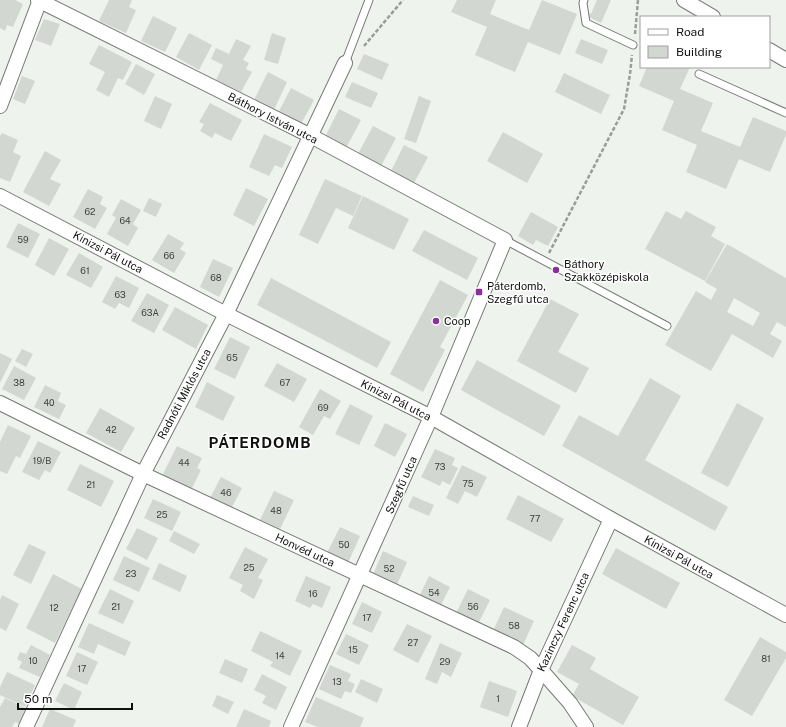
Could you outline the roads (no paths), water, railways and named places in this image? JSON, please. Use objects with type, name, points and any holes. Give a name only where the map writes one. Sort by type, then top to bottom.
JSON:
[{"type":"street","points":[[0,106],[39,0]]},
{"type":"street","name":"Báthory István utca","points":[[39,0],[311,136],[505,240]]},
{"type":"street","points":[[684,0],[711,16]]},
{"type":"street","points":[[770,51],[786,60]]},
{"type":"street","name":"Radnóti Miklós utca","points":[[26,727],[143,474],[226,314],[345,63]]},
{"type":"street","name":"Kinizsi Pál utca","points":[[0,196],[226,314],[431,417],[611,519],[786,615]]},
{"type":"street","name":"Szegfű utca","points":[[291,727],[431,417],[505,240]]},
{"type":"street","name":"Honvéd utca","points":[[0,403],[143,474],[514,647],[530,658],[541,670],[570,703],[586,727]]},
{"type":"street","name":"Kazinczy Ferenc utca","points":[[519,727],[541,670],[611,519]]},
{"type":"lane","points":[[345,63],[369,0]]},
{"type":"lane","points":[[576,0],[583,2],[586,23],[633,45]]},
{"type":"lane","points":[[699,74],[786,113]]},
{"type":"lane","points":[[505,240],[667,326]]},
{"type":"place","name":"Báthory Szakközépiskola","points":[[556,270]]},
{"type":"place","name":"Páterdomb, Szegfű utca","points":[[479,292]]},
{"type":"place","name":"Coop","points":[[436,321]]},
{"type":"district","name":"PÁTERDOMB","points":[[260,443]]}]
